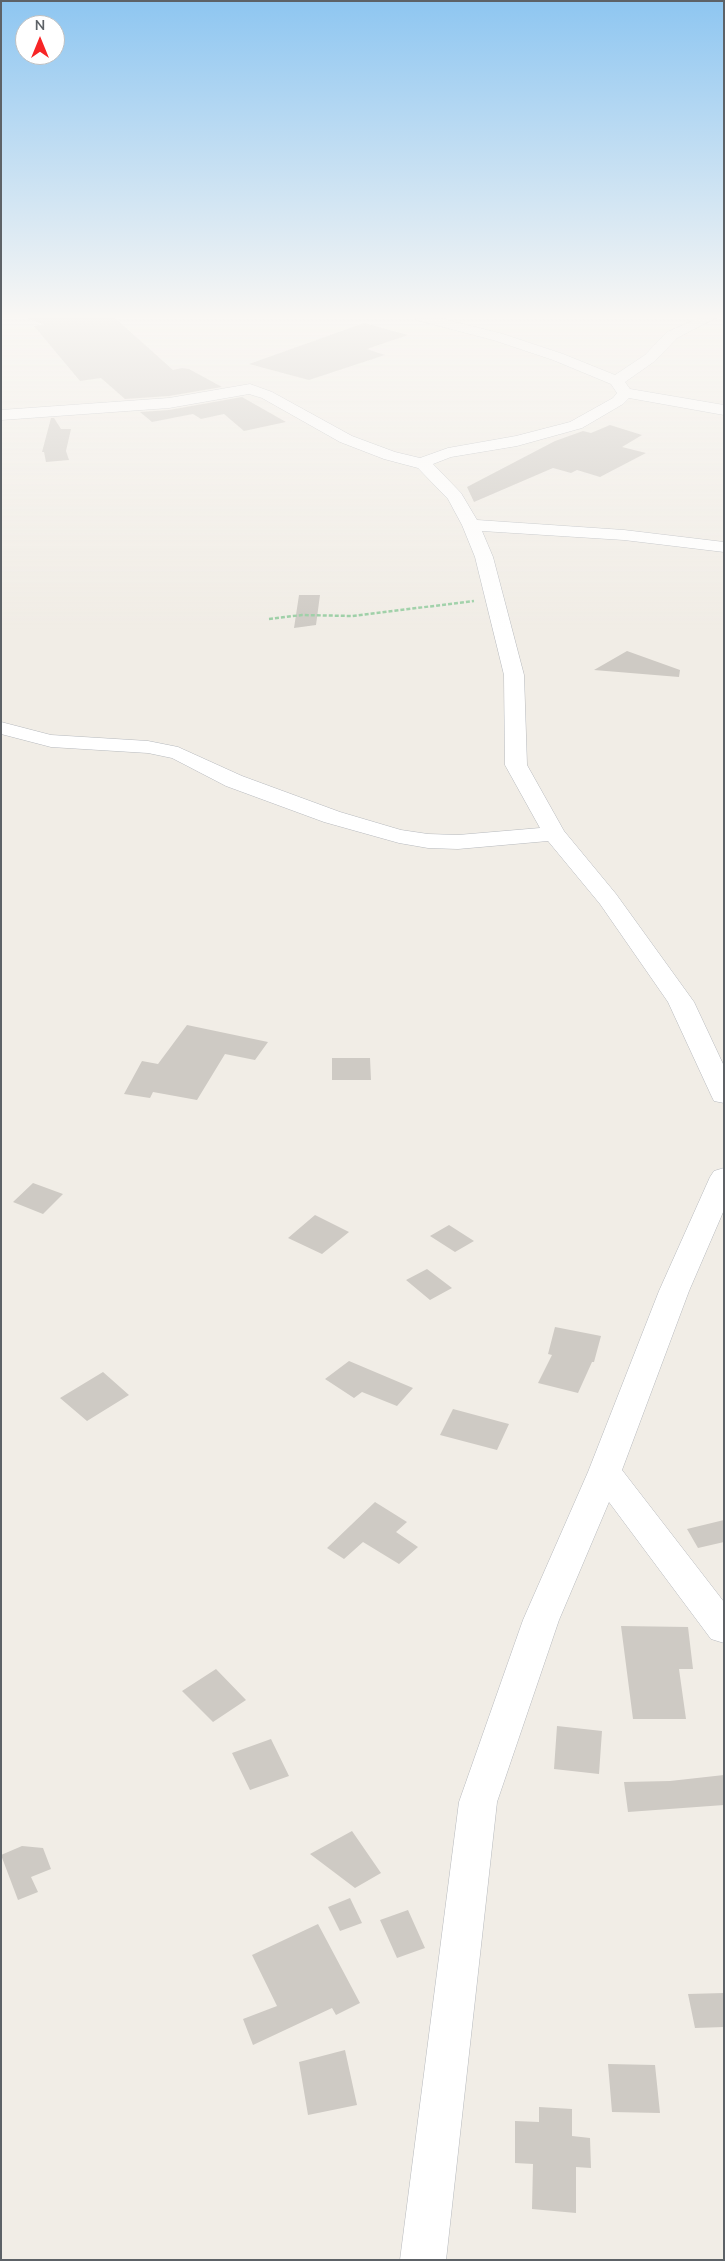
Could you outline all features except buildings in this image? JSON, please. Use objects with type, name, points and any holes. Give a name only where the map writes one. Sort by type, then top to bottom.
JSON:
[{"type":"street","points":[[316,423],[346,439],[390,456],[424,464],[455,497],[471,525],[484,557],[514,676],[516,765],[554,834],[608,899],[681,1002],[724,1095]]},
{"type":"street","points":[[424,464],[429,459],[448,453],[517,441],[580,423]]},
{"type":"street","points":[[471,525],[624,535],[724,546]]},
{"type":"street","points":[[1,728],[51,741],[148,747],[178,753],[234,781],[332,817],[399,836],[428,841],[458,842],[554,834]]},
{"type":"street","points":[[423,2260],[478,1802],[541,1620],[605,1472],[674,1291],[724,1177]]},
{"type":"street","points":[[605,1472],[724,1629]]},
{"type":"path","points":[[269,619],[302,615],[352,616],[494,598]]}]
